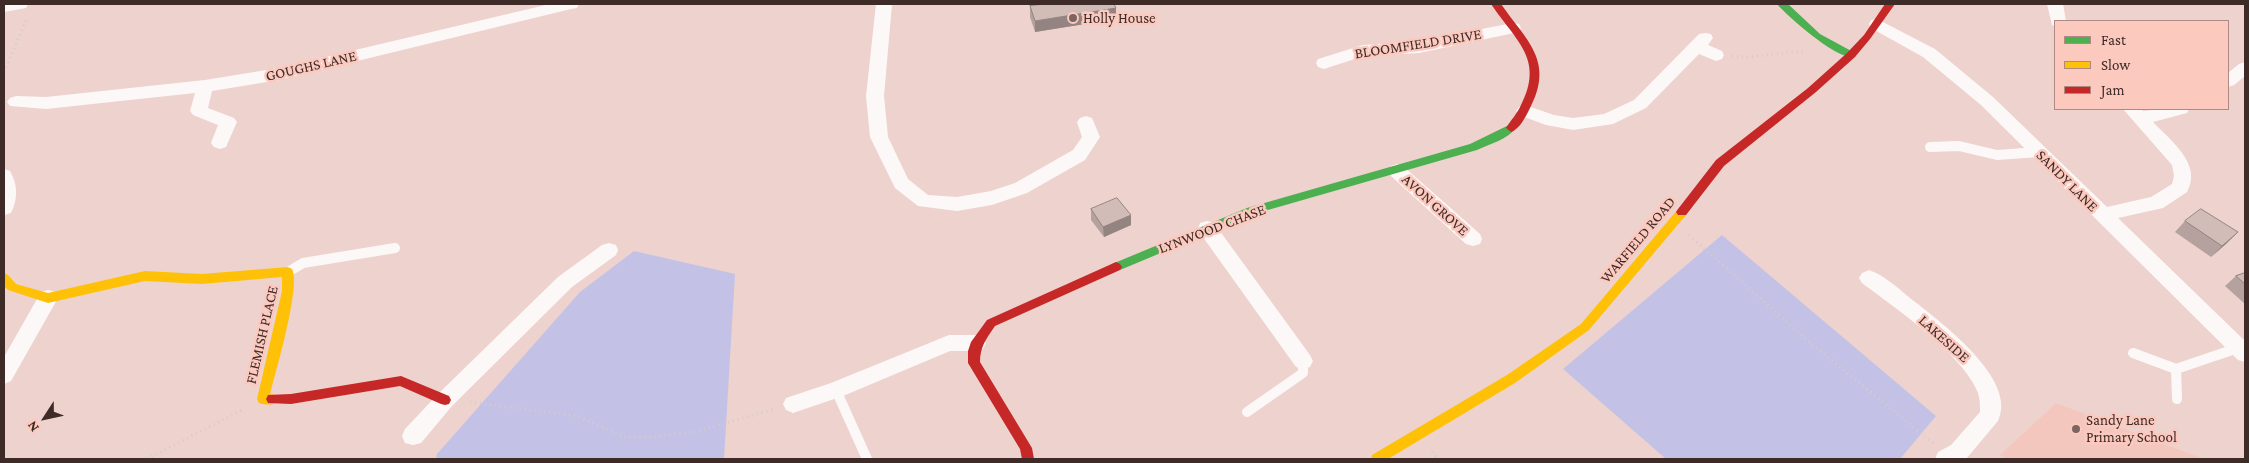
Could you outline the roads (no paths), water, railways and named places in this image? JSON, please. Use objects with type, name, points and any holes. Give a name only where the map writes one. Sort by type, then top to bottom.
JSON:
[{"type":"street","name":"GOUGHS LANE","points":[[16,102],[49,95],[205,86],[280,74],[572,4]]},
{"type":"street","points":[[884,4],[875,96],[879,137],[902,183],[924,201],[957,204],[992,198],[1021,188],[1079,155],[1091,137],[1086,122]]},
{"type":"street","name":"LYNWOOD CHASE","points":[[976,343],[980,334],[991,324],[1207,228],[1251,211],[1397,171],[1489,141],[1516,124],[1525,111],[1532,93],[1536,72],[1534,60],[1496,4]]},
{"type":"street","points":[[1782,4],[1817,36],[1851,54]]},
{"type":"street","name":"WARFIELD ROAD","points":[[1377,459],[1510,379],[1585,326],[1674,222],[1720,163],[1812,90],[1851,54],[1890,4]]},
{"type":"street","points":[[2055,4],[2058,20]]},
{"type":"street","points":[[4,7],[25,8]]},
{"type":"street","name":"SANDY LANE","points":[[1876,24],[1929,52],[1986,101],[2102,215],[2240,344]]},
{"type":"street","name":"BLOOMFIELD DRIVE","points":[[1324,63],[1363,51],[1419,47],[1513,28]]},
{"type":"street","points":[[1525,111],[1552,121],[1573,124],[1607,120],[1640,104],[1701,42],[1716,55]]},
{"type":"street","points":[[2229,80],[2245,68]]},
{"type":"street","points":[[205,86],[199,111],[228,122],[220,143]]},
{"type":"street","points":[[2135,113],[2166,114],[2178,110]]},
{"type":"street","points":[[2102,215],[2156,203],[2171,196],[2181,187],[2183,176],[2180,163],[2135,113]]},
{"type":"street","name":"AVON GROVE","points":[[1397,171],[1472,239]]},
{"type":"street","points":[[4,176],[8,190],[4,208]]},
{"type":"street","points":[[1207,228],[1304,361]]},
{"type":"street","points":[[413,436],[445,400],[565,282],[609,250]]},
{"type":"street","name":"FLEMISH PLACE","points":[[48,298],[146,276],[202,279],[288,272],[288,291],[263,399],[291,399],[401,381],[445,400]]},
{"type":"street","points":[[4,278],[12,287],[48,298],[4,375]]},
{"type":"street","name":"LAKESIDE","points":[[1870,278],[1934,329],[1974,366],[1989,392],[1991,415],[1959,452],[1948,458]]},
{"type":"street","points":[[793,404],[836,390],[949,343],[976,343],[973,354],[974,363],[1026,448],[1028,459]]},
{"type":"lane","points":[[1930,147],[1959,146],[1997,155],[2038,152]]},
{"type":"lane","points":[[288,272],[303,264],[395,248]]},
{"type":"lane","points":[[2133,353],[2176,369],[2240,344]]},
{"type":"lane","points":[[1247,412],[1303,373],[1304,361]]},
{"type":"lane","points":[[2176,369],[2178,399]]},
{"type":"lane","points":[[836,390],[867,459]]},
{"type":"place","name":"Holly House","points":[[1073,18]]},
{"type":"place","name":"Sandy Lane Primary School","points":[[2076,429]]}]
